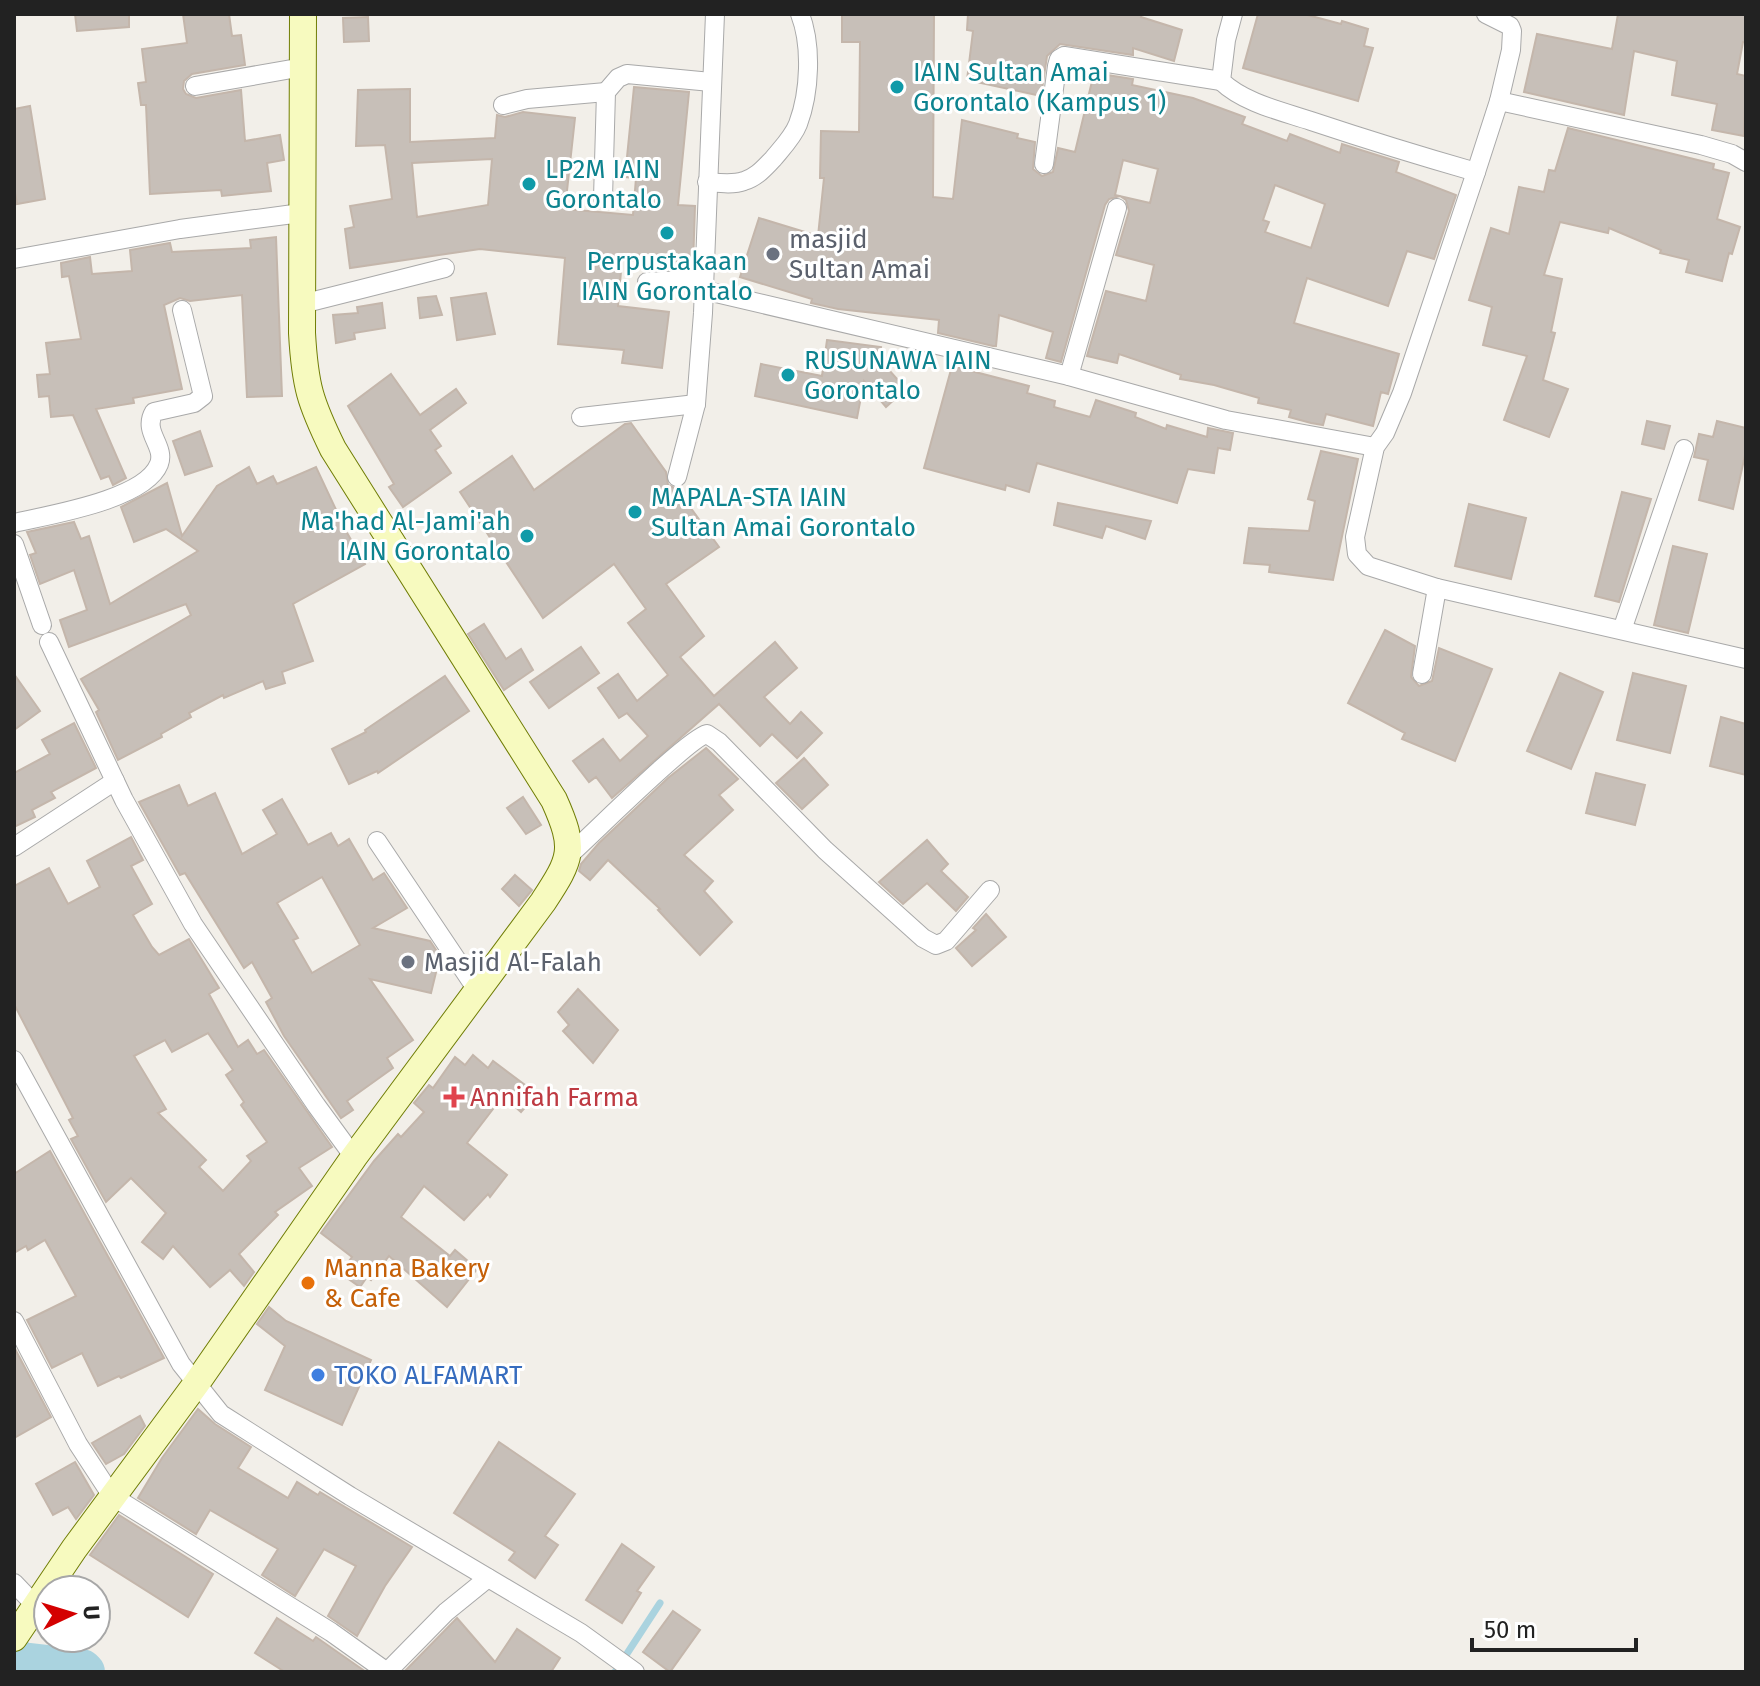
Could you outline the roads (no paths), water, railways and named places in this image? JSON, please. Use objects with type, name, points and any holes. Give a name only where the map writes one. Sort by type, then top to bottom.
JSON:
[{"type":"street","points":[[23,1623],[196,1384],[354,1157],[543,902],[561,875],[568,856],[570,843],[554,800],[366,503],[314,411],[305,381],[302,304],[303,14]]},
{"type":"street","points":[[679,469],[696,404],[715,14]]},
{"type":"street","points":[[707,182],[727,184],[744,181],[760,173],[788,141],[798,124],[806,85],[807,55],[800,14]]},
{"type":"street","points":[[1221,81],[1233,14]]},
{"type":"street","points":[[1486,14],[1503,21],[1512,31],[1511,50],[1499,101],[1402,393],[1385,433],[1375,447],[1355,537],[1357,554],[1368,566],[1437,588],[1746,659]]},
{"type":"street","points":[[1044,164],[1057,66],[1064,56],[1221,81],[1237,93],[1261,104],[1476,172]]},
{"type":"street","points":[[195,86],[303,67]]},
{"type":"street","points":[[603,198],[606,92],[618,78],[627,74],[711,82]]},
{"type":"street","points":[[503,105],[527,99],[606,92]]},
{"type":"street","points":[[1499,101],[1701,145],[1732,154],[1746,162]]},
{"type":"street","points":[[1069,376],[1117,208]]},
{"type":"street","points":[[14,259],[180,229],[301,213]]},
{"type":"street","points":[[302,304],[445,268]]},
{"type":"street","points":[[647,282],[703,284],[1069,376],[1239,423],[1375,447]]},
{"type":"street","points":[[14,523],[84,506],[133,489],[148,480],[157,468],[160,456],[149,427],[154,412],[194,403],[203,396],[182,310]]},
{"type":"street","points":[[581,417],[696,404]]},
{"type":"street","points":[[1622,630],[1684,449]]},
{"type":"street","points":[[14,544],[45,633],[152,852],[193,924],[354,1157]]},
{"type":"street","points":[[1422,674],[1437,588]]},
{"type":"street","points":[[568,856],[677,755],[701,735],[707,734],[719,742],[825,850],[923,938],[936,945],[946,941],[990,890]]},
{"type":"street","points":[[14,847],[115,781]]},
{"type":"street","points":[[377,841],[477,990]]},
{"type":"street","points":[[14,1060],[181,1364],[231,1422],[581,1633],[633,1671]]},
{"type":"street","points":[[14,1321],[78,1444],[112,1496],[331,1632],[387,1672],[446,1612],[488,1578]]},
{"type":"street","points":[[14,1583],[23,1623]]},
{"type":"waterway","points":[[615,1672],[660,1603]]},
{"type":"waterway","points":[[14,1657],[22,1662],[82,1669],[85,1672]]},
{"type":"place","name":"IAIN Sultan Amai Gorontalo (Kampus 1)","points":[[897,87]]},
{"type":"place","name":"LP2M IAIN Gorontalo","points":[[529,184]]},
{"type":"place","name":"Perpustakaan IAIN Gorontalo","points":[[667,233]]},
{"type":"place","name":"masjid Sultan Amai","points":[[773,254]]},
{"type":"place","name":"RUSUNAWA IAIN Gorontalo","points":[[788,375]]},
{"type":"place","name":"MAPALA-STA IAIN Sultan Amai Gorontalo","points":[[635,512]]},
{"type":"place","name":"Ma'had Al-Jami'ah IAIN Gorontalo","points":[[527,536]]},
{"type":"place","name":"Masjid Al-Falah","points":[[408,962]]},
{"type":"place","name":"Annifah Farma","points":[[454,1097]]},
{"type":"place","name":"Manna Bakery & Cafe","points":[[308,1283]]},
{"type":"place","name":"TOKO ALFAMART","points":[[318,1375]]}]
